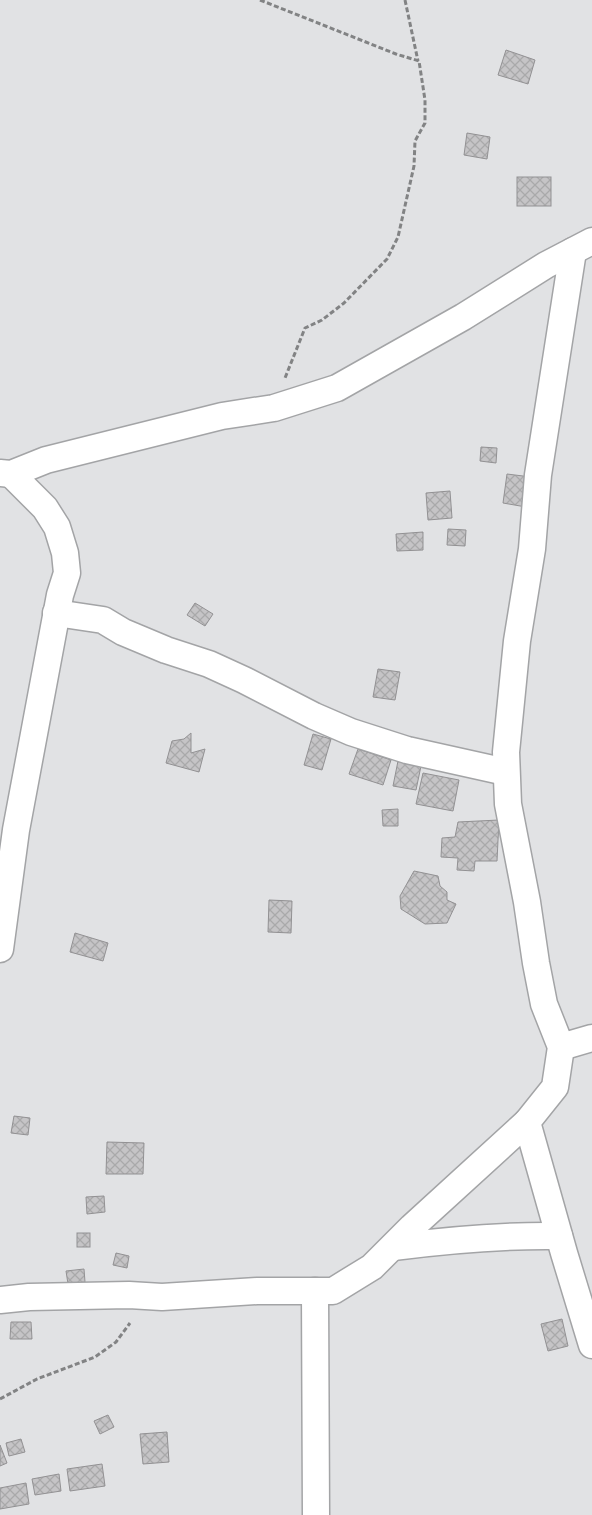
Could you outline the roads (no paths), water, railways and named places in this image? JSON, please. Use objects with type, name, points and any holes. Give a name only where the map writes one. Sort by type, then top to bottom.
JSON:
[{"type":"street","points":[[0,948],[16,830],[56,613],[67,573],[65,553],[57,527],[45,508],[6,474],[46,460],[131,438],[222,416],[278,408],[337,388],[365,374],[462,317],[546,265],[583,246]]},
{"type":"street","points":[[0,1300],[29,1297],[129,1295],[162,1297],[257,1291],[333,1290],[372,1267],[393,1248],[412,1227],[527,1122],[555,1087],[561,1047],[542,996],[527,902],[508,804],[506,772],[517,641],[530,572],[538,475],[583,246]]},
{"type":"street","points":[[56,613],[103,620],[123,632],[166,650],[208,664],[244,680],[314,716],[351,732],[407,750],[506,772]]},
{"type":"street","points":[[561,1047],[592,1038]]},
{"type":"street","points":[[527,1122],[592,1345]]},
{"type":"street","points":[[393,1248],[444,1241],[514,1235],[559,1236]]},
{"type":"street","points":[[315,1291],[316,1515]]}]
